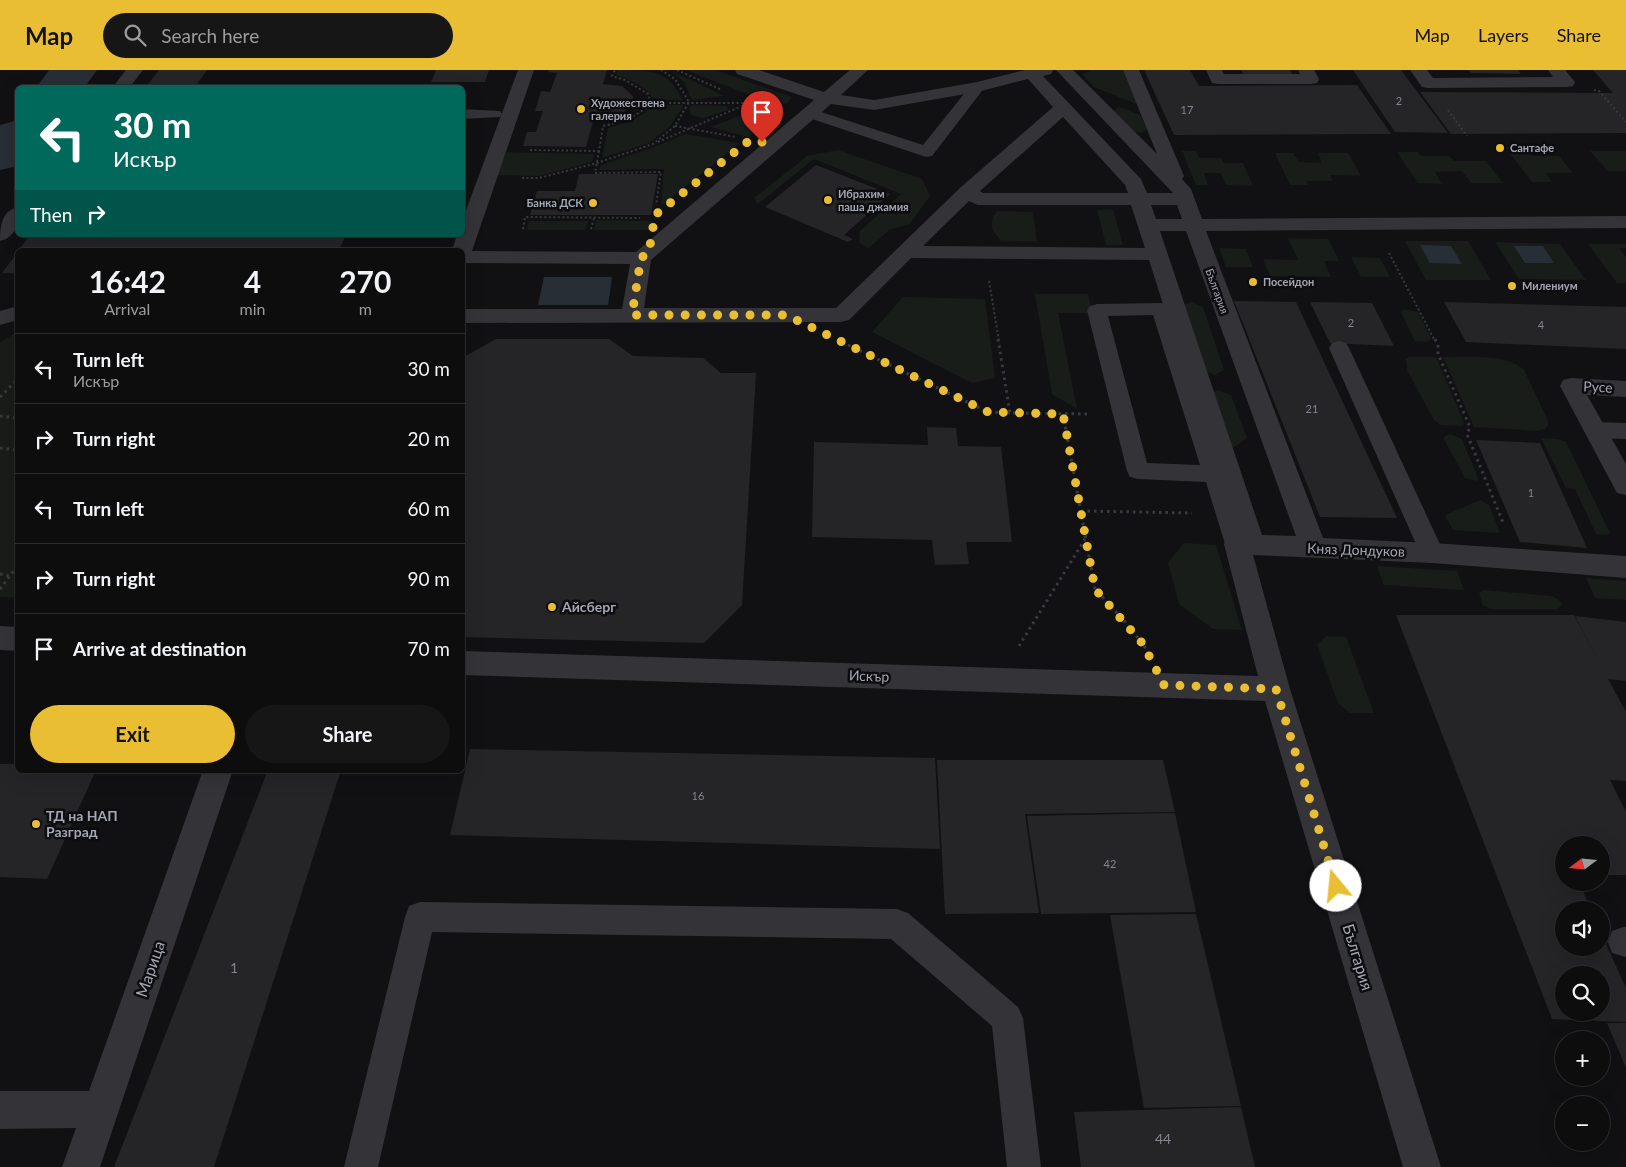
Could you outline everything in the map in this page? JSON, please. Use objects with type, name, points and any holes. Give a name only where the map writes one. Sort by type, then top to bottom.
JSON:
[{"type":"street","points":[[122,85],[134,70]]},
{"type":"street","points":[[466,188],[494,114],[508,70]]},
{"type":"street","points":[[463,248],[526,70]]},
{"type":"street","points":[[743,70],[825,98],[874,105],[977,87],[1010,74],[1039,72],[1064,107],[1134,183],[1158,254],[1165,301],[1244,544],[1276,689]]},
{"type":"street","points":[[632,315],[645,255],[825,98],[860,70]]},
{"type":"street","name":"България","points":[[1064,70],[1183,194],[1314,549]]},
{"type":"street","points":[[968,191],[978,199],[1140,199],[1183,194],[1131,70]]},
{"type":"street","points":[[1214,70],[1218,79],[1311,79],[1306,70]]},
{"type":"street","points":[[1418,70],[1428,83],[1567,82],[1556,70]]},
{"type":"street","points":[[1078,85],[1113,99]]},
{"type":"street","points":[[1131,105],[1148,112]]},
{"type":"street","points":[[465,316],[841,315],[968,191],[1064,107]]},
{"type":"street","points":[[0,235],[15,217]]},
{"type":"street","points":[[1149,224],[1626,222]]},
{"type":"street","points":[[906,252],[1158,254]]},
{"type":"street","points":[[465,257],[645,255]]},
{"type":"street","points":[[0,318],[15,314]]},
{"type":"street","name":"Русе","points":[[1595,430],[1571,386],[1626,389]]},
{"type":"street","points":[[1595,430],[1626,486]]},
{"type":"street","name":"Княз Дондуков","points":[[1244,544],[1314,549],[1432,553],[1626,567]]},
{"type":"street","points":[[0,638],[15,639]]},
{"type":"street","name":"Искър","points":[[465,663],[1276,689]]},
{"type":"street","name":"България","points":[[1276,689],[1422,1167]]},
{"type":"street","name":"Марица","points":[[81,1167],[217,773]]},
{"type":"street","points":[[0,1110],[101,1109]]},
{"type":"lane","points":[[809,113],[926,152],[977,87]]},
{"type":"lane","points":[[465,114],[494,114]]},
{"type":"lane","points":[[1215,474],[1138,471],[1097,310],[1165,301],[1227,513],[1244,544]]},
{"type":"lane","points":[[1339,348],[1432,553]]},
{"type":"lane","points":[[1595,430],[1626,431]]},
{"type":"lane","points":[[361,1167],[420,916],[898,924],[1007,1018],[1024,1167]]},
{"type":"path","points":[[615,70],[612,76],[636,85],[648,94],[650,102],[643,112],[604,126],[595,172],[661,172],[655,215],[645,255]]},
{"type":"path","points":[[661,70],[668,73],[680,84],[690,102]]},
{"type":"path","points":[[677,70],[722,91]]},
{"type":"path","points":[[1601,93],[1626,122]]},
{"type":"path","points":[[740,99],[749,103]]},
{"type":"path","points":[[650,102],[749,103]]},
{"type":"path","points":[[653,144],[675,126],[690,102]]},
{"type":"path","points":[[487,177],[539,178],[597,163],[653,144],[749,103]]},
{"type":"path","points":[[675,126],[773,145]]},
{"type":"path","points":[[497,150],[599,151]]},
{"type":"path","points":[[522,232],[525,217],[651,218],[655,215]]},
{"type":"path","points":[[590,232],[594,218]]},
{"type":"path","points":[[1372,223],[1438,346],[1438,354],[1470,427],[1467,434],[1518,560]]},
{"type":"path","points":[[985,252],[1010,413]]},
{"type":"path","points":[[848,344],[988,412],[1124,415]]},
{"type":"path","points":[[0,397],[15,382]]},
{"type":"path","points":[[1063,414],[1095,589],[1143,644],[1164,685]]},
{"type":"path","points":[[0,416],[15,418]]},
{"type":"path","points":[[0,448],[15,450]]},
{"type":"path","points":[[1081,511],[1227,513]]},
{"type":"path","points":[[999,680],[1086,538]]},
{"type":"path","points":[[0,588],[15,569]]},
{"type":"path","points":[[0,574],[10,576]]},
{"type":"shaded area","points":[[618,70],[641,70],[665,77],[683,100],[653,100],[643,87],[616,75]]},
{"type":"shaded area","points":[[686,70],[715,70],[792,97],[786,104],[744,93]]},
{"type":"shaded area","points":[[1092,70],[1123,70],[1139,105],[1094,87],[1082,74]]},
{"type":"shaded area","points":[[672,71],[724,96],[692,100],[684,82]]},
{"type":"shaded area","points":[[653,105],[684,105],[670,126],[649,143],[602,158],[608,128],[638,117]]},
{"type":"shaded area","points":[[694,105],[727,106],[728,110],[703,118],[691,115],[689,107]]},
{"type":"shaded area","points":[[762,107],[780,108],[748,137],[711,127]]},
{"type":"shaded area","points":[[1119,107],[1140,115],[1147,129],[1142,133],[1133,131],[1114,111]]},
{"type":"shaded area","points":[[685,134],[740,143],[661,206],[664,169],[599,170],[601,165],[657,146]]},
{"type":"shaded area","points":[[1505,147],[1524,147],[1532,156],[1559,156],[1573,173],[1546,173],[1552,182],[1532,182]]},
{"type":"shaded area","points":[[838,150],[922,179],[930,196],[910,224],[889,230],[869,248],[859,243],[860,231],[901,194],[814,159],[758,204],[754,198],[807,156]]},
{"type":"shaded area","points":[[1182,151],[1196,151],[1199,158],[1221,158],[1224,163],[1243,163],[1253,186],[1226,185],[1221,173],[1204,173],[1208,185],[1196,185]]},
{"type":"shaded area","points":[[1590,151],[1626,151],[1626,171],[1608,171]]},
{"type":"shaded area","points":[[500,152],[594,154],[592,162],[539,176],[493,175]]},
{"type":"shaded area","points":[[1397,152],[1418,152],[1421,156],[1449,156],[1454,161],[1486,161],[1503,183],[1471,183],[1462,171],[1435,172],[1442,184],[1418,183]]},
{"type":"shaded area","points":[[1275,153],[1293,153],[1299,162],[1322,163],[1318,153],[1348,153],[1361,176],[1330,175],[1333,181],[1307,181],[1308,185],[1290,185]]},
{"type":"shaded area","points":[[1113,209],[1123,245],[1106,245],[1097,210]]},
{"type":"shaded area","points":[[997,211],[1033,212],[1037,242],[1001,241],[992,227],[992,220]]},
{"type":"shaded area","points":[[596,220],[651,221],[649,230],[594,230]]},
{"type":"shaded area","points":[[529,221],[588,221],[585,230],[527,230]]},
{"type":"shaded area","points":[[1288,238],[1328,239],[1339,261],[1324,261],[1331,277],[1270,276],[1263,259],[1298,260]]},
{"type":"shaded area","points":[[1405,241],[1468,241],[1491,280],[1426,280]]},
{"type":"shaded area","points":[[1495,242],[1560,244],[1586,280],[1519,279]]},
{"type":"shaded area","points":[[1588,244],[1626,244],[1626,248],[1619,248],[1626,257],[1626,283],[1617,283]]},
{"type":"shaded area","points":[[1420,245],[1451,246],[1462,264],[1430,263]]},
{"type":"shaded area","points":[[1514,246],[1543,246],[1554,263],[1525,263]]},
{"type":"shaded area","points":[[1219,248],[1246,249],[1253,267],[1226,267]]},
{"type":"shaded area","points":[[1351,257],[1380,258],[1390,277],[1361,277]]},
{"type":"shaded area","points":[[544,277],[612,277],[608,305],[538,305]]},
{"type":"shaded area","points":[[1035,294],[1088,294],[1092,313],[1058,313],[1077,409],[1052,394]]},
{"type":"shaded area","points":[[903,297],[985,299],[995,378],[972,383],[872,332]]},
{"type":"shaded area","points":[[1191,302],[1203,307],[1224,370],[1215,375],[1203,370],[1181,306]]},
{"type":"shaded area","points":[[1404,309],[1418,312],[1431,338],[1428,342],[1415,341],[1401,312]]},
{"type":"shaded area","points":[[15,333],[15,598],[0,597],[0,342]]},
{"type":"shaded area","points":[[1410,357],[1436,357],[1464,422],[1463,426],[1441,425],[1434,420],[1407,370],[1406,359]]},
{"type":"shaded area","points":[[1443,357],[1497,359],[1517,365],[1524,370],[1548,421],[1548,425],[1545,429],[1537,431],[1474,427]]},
{"type":"shaded area","points":[[1218,390],[1231,395],[1247,438],[1233,448],[1225,443],[1209,394]]},
{"type":"shaded area","points":[[1450,434],[1462,439],[1478,478],[1477,481],[1465,478],[1444,439],[1445,436]]},
{"type":"shaded area","points":[[1541,438],[1558,439],[1566,442],[1610,533],[1606,535],[1596,534],[1575,489],[1566,488]]},
{"type":"shaded area","points":[[1480,500],[1489,505],[1500,533],[1453,530],[1445,515]]},
{"type":"shaded area","points":[[1184,543],[1216,545],[1242,630],[1213,629],[1179,604],[1168,563]]},
{"type":"shaded area","points":[[1377,566],[1457,571],[1464,590],[1384,585]]},
{"type":"shaded area","points":[[1586,578],[1626,581],[1626,600],[1595,598]]},
{"type":"shaded area","points":[[1484,590],[1552,596],[1562,604],[1558,609],[1490,609],[1483,605],[1479,593]]},
{"type":"shaded area","points":[[1326,636],[1346,637],[1374,713],[1350,713],[1338,703],[1317,645]]},
{"type":"building","points":[[159,70],[207,70],[196,85],[147,85]]},
{"type":"building","points":[[436,70],[489,70],[485,82],[431,82]]},
{"type":"building","name":"Художествена галерия","points":[[549,70],[607,70],[603,84],[622,86],[633,96],[633,101],[624,112],[594,118],[586,147],[523,146],[527,132],[536,132],[543,111],[535,111],[541,91],[550,92],[557,73],[548,72]]},
{"type":"building","points":[[1144,70],[1190,70],[1199,86],[1357,85],[1391,134],[1174,135]]},
{"type":"building","points":[[1241,70],[1290,70],[1292,74],[1243,74]]},
{"type":"building","points":[[1353,70],[1401,70],[1448,133],[1395,132]]},
{"type":"building","points":[[1468,70],[1518,70],[1521,74],[1471,73]]},
{"type":"building","points":[[1593,70],[1626,70],[1626,133],[1451,134],[1420,92],[1613,93]]},
{"type":"building","name":"Ибрахим паша джамия","points":[[816,165],[890,194],[844,235],[853,239],[848,242],[765,207]]},
{"type":"building","name":"Банка ДСК","points":[[579,174],[658,174],[651,215],[530,215],[537,191],[575,191]]},
{"type":"building","points":[[29,237],[345,237],[340,248],[20,248]]},
{"type":"building","points":[[15,256],[15,273],[2,273]]},
{"type":"building","points":[[1234,301],[1296,302],[1397,518],[1320,517]]},
{"type":"building","points":[[1310,302],[1372,303],[1394,346],[1330,343]]},
{"type":"building","points":[[1444,302],[1626,307],[1626,349],[1466,342]]},
{"type":"building","points":[[496,339],[609,339],[633,356],[703,358],[721,373],[756,373],[742,605],[704,643],[465,637],[465,356]]},
{"type":"building","points":[[927,427],[956,428],[958,446],[1001,447],[1012,542],[966,542],[969,564],[935,565],[932,540],[812,537],[814,442],[928,445]]},
{"type":"building","points":[[1476,440],[1540,443],[1587,548],[1520,542]]},
{"type":"building","points":[[1396,615],[1574,615],[1599,662],[1575,616],[1626,622],[1626,681],[1608,679],[1626,712],[1626,781],[1610,780],[1626,812],[1626,875],[1610,875],[1610,836],[1555,836],[1555,891],[1583,891],[1587,901],[1555,901],[1555,956],[1610,956],[1610,953],[1626,988],[1626,1022],[1601,1021],[1610,1021],[1610,966],[1555,966],[1555,1019],[1552,1019]]},
{"type":"building","points":[[470,749],[935,758],[940,849],[450,835]]},
{"type":"building","points":[[937,760],[1163,760],[1175,812],[1025,814],[1039,913],[945,914]]},
{"type":"building","name":"ТД на НАП Разград","points":[[0,764],[15,764],[15,773],[95,773],[47,879],[0,877]]},
{"type":"building","points":[[267,773],[340,773],[214,1167],[114,1167]]},
{"type":"building","points":[[1175,813],[1196,912],[1041,914],[1027,816]]},
{"type":"building","points":[[1196,914],[1241,1106],[1144,1108],[1110,915]]},
{"type":"building","points":[[1607,1023],[1626,1023],[1626,1068]]},
{"type":"building","points":[[1241,1107],[1255,1167],[1081,1167],[1074,1112]]},
{"type":"waterway","points":[[62,85],[74,70]]},
{"type":"waterway","points":[[0,155],[15,138]]},
{"type":"place","name":"Художествена галерия","points":[[581,109]]},
{"type":"place","name":"Сантафе","points":[[1500,148]]},
{"type":"place","name":"Ибрахим паша джамия","points":[[828,200]]},
{"type":"place","name":"Банка ДСК","points":[[593,203]]},
{"type":"place","name":"Посейдон","points":[[1253,282]]},
{"type":"place","name":"Милениум","points":[[1512,286]]},
{"type":"place","name":"Айсберг","points":[[552,607]]},
{"type":"place","name":"ТД на НАП Разград","points":[[36,824]]},
{"type":"route","points":[[762,142],[750,140],[655,215],[649,252],[641,258],[632,315],[786,315],[988,412],[1063,414],[1095,589],[1143,644],[1164,685],[1276,689],[1336,886]]}]
